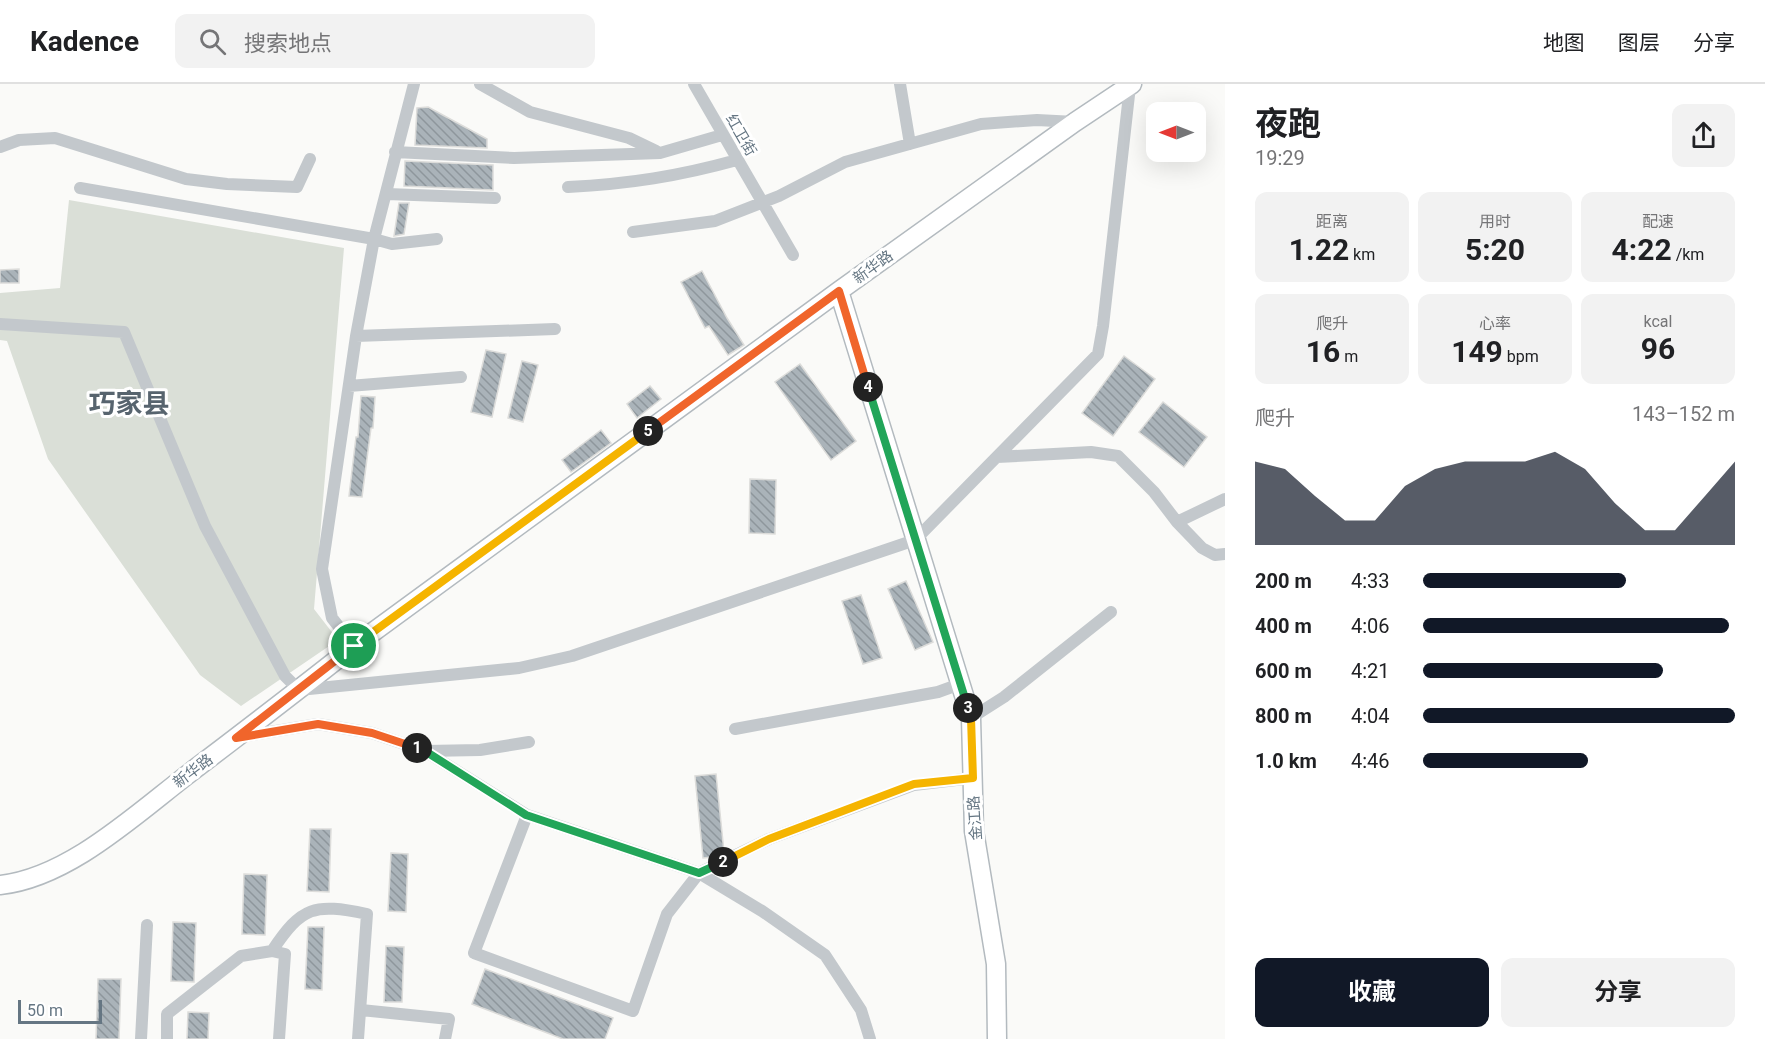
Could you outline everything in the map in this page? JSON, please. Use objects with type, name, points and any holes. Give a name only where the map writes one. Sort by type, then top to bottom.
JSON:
[{"type":"street","points":[[354,646],[332,618],[322,569],[356,336],[374,238],[414,84]]},
{"type":"street","points":[[480,84],[531,112],[629,138],[660,153]]},
{"type":"street","name":"红卫街","points":[[694,84],[793,255]]},
{"type":"street","points":[[900,84],[910,144]]},
{"type":"street","points":[[0,324],[124,332],[205,526],[285,676],[299,690],[519,668],[572,656],[915,540],[1098,354],[1131,85]]},
{"type":"street","name":"新华路","points":[[0,885],[48,872],[93,847],[354,646],[839,291],[1074,122],[1131,85]]},
{"type":"street","points":[[633,232],[716,220],[779,196],[845,162],[981,124],[1037,120],[1074,122]]},
{"type":"street","points":[[395,152],[513,158],[660,153],[722,135]]},
{"type":"street","points":[[0,147],[19,140],[55,138],[186,179],[227,184],[297,187],[310,159]]},
{"type":"street","points":[[568,187],[615,185],[686,174],[737,160]]},
{"type":"street","points":[[80,188],[374,238],[392,244],[437,238]]},
{"type":"street","points":[[387,194],[495,198]]},
{"type":"street","name":"金江路","points":[[839,291],[971,718],[974,831],[996,964],[997,1039]]},
{"type":"street","points":[[356,336],[555,329]]},
{"type":"street","points":[[349,386],[461,377]]},
{"type":"street","points":[[997,457],[1091,452],[1118,456],[1154,492],[1177,522],[1202,548],[1215,555],[1225,554]]},
{"type":"street","points":[[1177,522],[1225,499]]},
{"type":"street","points":[[971,718],[1004,697],[1111,612]]},
{"type":"street","points":[[735,729],[938,692],[960,684]]},
{"type":"street","points":[[236,738],[318,724],[372,733],[425,751],[526,815],[699,873],[762,911],[825,955],[861,1010],[870,1039]]},
{"type":"street","points":[[425,751],[480,750],[529,742]]},
{"type":"street","points":[[526,815],[474,952],[633,1011],[667,914],[699,873],[769,839],[914,784],[973,778]]},
{"type":"street","points":[[272,951],[289,926],[301,915],[322,909],[342,909],[368,914],[358,1039]]},
{"type":"street","points":[[141,1039],[147,925]]},
{"type":"street","points":[[167,1039],[167,1014],[241,956],[272,951],[285,954],[279,1039]]},
{"type":"street","points":[[361,1010],[449,1019],[445,1039]]},
{"type":"shaded area","points":[[69,200],[344,248],[314,609],[338,640],[241,706],[200,675],[48,459],[7,341],[0,340],[0,293],[60,288]]},
{"type":"building","points":[[428,107],[487,139],[487,148],[415,145],[417,108]]},
{"type":"building","points":[[405,161],[493,165],[493,190],[404,186]]},
{"type":"building","points":[[399,203],[409,203],[404,234],[394,236]]},
{"type":"building","points":[[19,269],[19,283],[0,283],[0,270]]},
{"type":"building","points":[[702,271],[744,345],[728,355],[709,326],[705,328],[681,282]]},
{"type":"building","points":[[486,350],[506,354],[492,417],[471,412]]},
{"type":"building","points":[[1124,356],[1155,379],[1113,436],[1082,413]]},
{"type":"building","points":[[522,361],[538,365],[523,422],[508,418]]},
{"type":"building","points":[[800,364],[856,441],[831,460],[775,382]]},
{"type":"building","points":[[650,386],[661,399],[637,418],[627,404]]},
{"type":"building","points":[[361,396],[375,397],[373,428],[371,428],[362,497],[349,496],[356,437],[358,437]]},
{"type":"building","points":[[1163,402],[1207,437],[1184,467],[1139,432]]},
{"type":"building","points":[[601,430],[611,443],[571,472],[562,460]]},
{"type":"building","points":[[750,479],[776,480],[775,534],[749,533]]},
{"type":"building","points":[[906,581],[933,642],[915,650],[888,589]]},
{"type":"building","points":[[861,595],[882,658],[863,664],[842,601]]},
{"type":"building","points":[[716,774],[724,852],[703,858],[695,776]]},
{"type":"building","points":[[310,829],[331,829],[329,892],[307,891]]},
{"type":"building","points":[[391,853],[408,854],[406,912],[388,911]]},
{"type":"building","points":[[244,874],[267,875],[265,935],[242,934]]},
{"type":"building","points":[[173,922],[196,923],[194,982],[171,981]]},
{"type":"building","points":[[308,927],[324,927],[322,990],[305,989]]},
{"type":"building","points":[[386,946],[404,947],[402,1002],[384,1002]]},
{"type":"building","points":[[485,969],[613,1018],[605,1039],[563,1039],[472,1004]]},
{"type":"building","points":[[98,979],[121,979],[119,1039],[96,1039]]},
{"type":"building","points":[[188,1012],[209,1013],[208,1039],[187,1039]]},
{"type":"district","name":"巧家县","points":[[129,404]]},
{"type":"route","points":[[839,291],[971,718],[973,778],[914,784],[769,839],[699,873],[526,815],[425,751],[372,733],[318,724],[236,738],[354,646],[839,291]]}]
